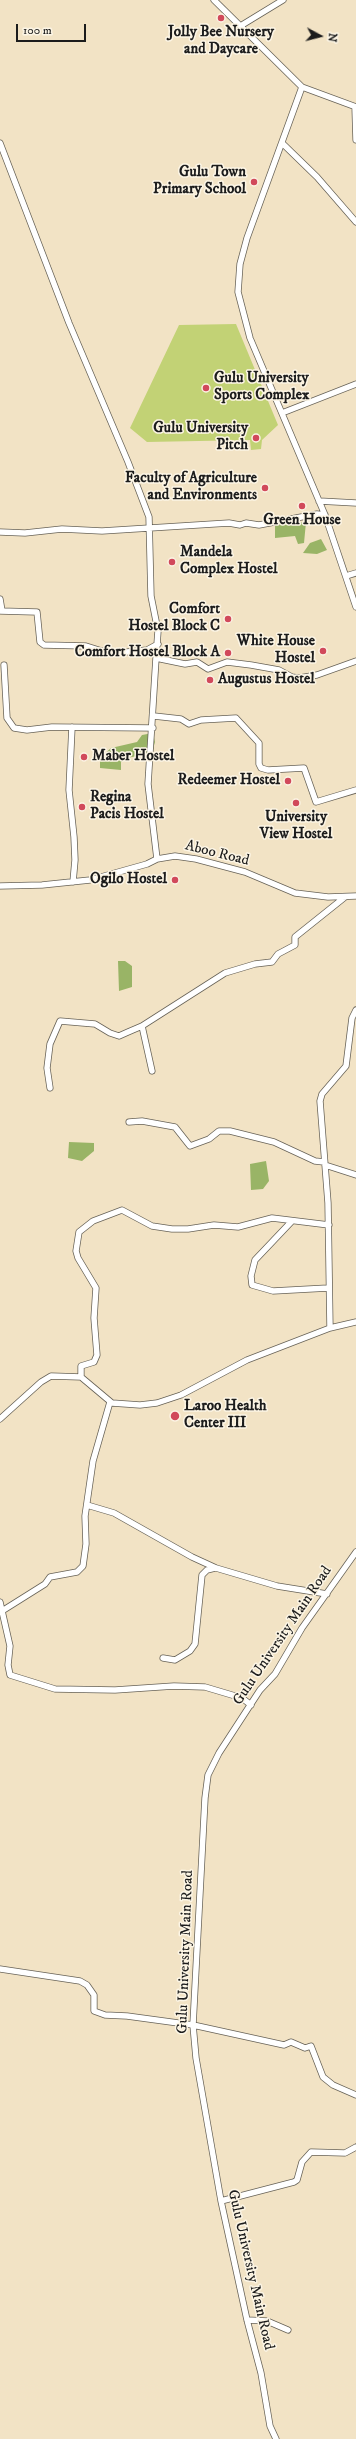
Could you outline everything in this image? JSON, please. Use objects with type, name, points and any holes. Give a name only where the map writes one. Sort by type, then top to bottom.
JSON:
[{"type":"street","points":[[214,0],[242,25],[302,86],[356,107],[356,140]]},
{"type":"street","points":[[242,25],[282,0]]},
{"type":"street","points":[[302,86],[247,238],[237,284],[241,308],[250,338],[325,515],[356,608]]},
{"type":"street","points":[[0,143],[69,323],[128,462],[151,527],[151,596],[158,631],[158,644],[148,784],[157,859]]},
{"type":"street","points":[[282,143],[316,177],[356,222]]},
{"type":"street","points":[[282,413],[356,384]]},
{"type":"street","points":[[319,502],[356,503]]},
{"type":"street","points":[[0,532],[25,533],[62,529],[102,531],[229,523],[240,525],[246,523],[259,524],[317,514],[325,515]]},
{"type":"street","points":[[346,576],[356,573]]},
{"type":"street","points":[[0,599],[1,611],[37,612],[40,642],[44,645],[86,646],[102,651],[117,653],[147,650],[158,644]]},
{"type":"street","points":[[156,658],[185,664],[197,662],[208,669],[227,662],[251,665],[279,670],[292,677],[299,678],[317,675],[356,661]]},
{"type":"street","points":[[4,665],[7,718],[10,725],[20,730],[52,727],[153,728]]},
{"type":"street","points":[[154,716],[180,719],[189,724],[201,720],[236,718],[259,743],[259,764],[262,768],[268,770],[304,768],[316,802],[356,790]]},
{"type":"street","points":[[72,727],[69,790],[74,837],[75,869],[73,882]]},
{"type":"street","name":"Aboo Road","points":[[0,886],[73,882],[147,864],[157,859],[175,856],[196,859],[245,872],[295,893],[345,897],[356,896]]},
{"type":"street","points":[[50,1088],[47,1073],[50,1044],[60,1021],[95,1024],[110,1033],[119,1036],[142,1026],[225,973],[255,964],[272,962],[278,954],[295,944],[295,937],[345,897]]},
{"type":"street","points":[[330,1328],[328,1288],[329,1225],[320,1097],[346,1066],[352,1018],[356,1010]]},
{"type":"street","points":[[142,1026],[143,1039],[152,1071]]},
{"type":"street","points":[[129,1122],[142,1121],[175,1127],[190,1146],[209,1139],[219,1130],[274,1142],[315,1161],[325,1163],[356,1175]]},
{"type":"street","points":[[81,1377],[81,1366],[94,1362],[97,1355],[95,1330],[96,1288],[76,1255],[77,1236],[81,1229],[93,1221],[122,1210],[152,1226],[172,1229],[188,1229],[214,1225],[238,1226],[272,1218],[329,1225]]},
{"type":"street","points":[[292,1221],[255,1260],[251,1276],[252,1285],[273,1291],[328,1288]]},
{"type":"street","points":[[0,1419],[45,1379],[58,1376],[81,1377],[110,1402],[140,1405],[157,1403],[181,1395],[247,1360],[330,1328],[356,1322]]},
{"type":"street","points":[[2,1611],[45,1584],[50,1577],[77,1572],[82,1568],[86,1544],[85,1524],[87,1505],[94,1461],[110,1402]]},
{"type":"street","points":[[87,1505],[114,1514],[192,1557],[216,1568],[277,1586],[327,1594]]},
{"type":"street","name":"Gulu University Main Road","points":[[276,2439],[270,2426],[261,2373],[247,2320],[221,2201],[199,2079],[192,2025],[206,1784],[215,1759],[260,1690],[275,1674],[356,1552]]},
{"type":"street","points":[[163,1658],[175,1660],[190,1651],[195,1644],[202,1575],[207,1570],[216,1568]]},
{"type":"street","points":[[0,1602],[10,1646],[8,1665],[10,1675],[55,1689],[115,1690],[174,1686],[205,1687],[242,1698],[251,1705]]},
{"type":"street","points":[[0,1969],[80,1982],[91,1990],[94,1995],[94,2011],[100,2014],[192,2025],[284,2045],[290,2042],[305,2048],[311,2046],[323,2077],[333,2085],[356,2094]]},
{"type":"street","points":[[221,2201],[294,2182],[297,2180],[302,2162],[311,2152],[345,2153],[356,2147]]},
{"type":"street","points":[[247,2320],[267,2321],[288,2330]]},
{"type":"green space","name":"Gulu University Sports Complex","points":[[236,324],[278,425],[262,440],[261,449],[251,450],[250,440],[147,442],[130,428],[179,325]]},
{"type":"green space","points":[[306,522],[304,543],[298,544],[295,536],[275,538],[275,525]]},
{"type":"green space","points":[[321,539],[327,550],[317,554],[303,553],[310,543]]},
{"type":"green space","points":[[153,733],[155,742],[152,753],[127,758],[121,762],[121,770],[100,768],[100,758],[111,748],[137,742],[142,735]]},
{"type":"green space","points":[[118,961],[125,961],[132,966],[132,987],[119,991]]},
{"type":"green space","points":[[69,1142],[94,1143],[94,1151],[82,1161],[68,1158]]},
{"type":"green space","points":[[266,1161],[269,1181],[263,1189],[251,1190],[250,1164]]},
{"type":"place","name":"Jolly Bee Nursery and Daycare","points":[[221,18]]},
{"type":"place","name":"Gulu Town Primary School","points":[[254,182]]},
{"type":"place","name":"Gulu University Sports Complex","points":[[206,388]]},
{"type":"place","name":"Gulu University Pitch","points":[[256,438]]},
{"type":"place","name":"Faculty of Agriculture and Environments","points":[[265,488]]},
{"type":"place","name":"Green House","points":[[302,506]]},
{"type":"place","name":"Mandela Complex Hostel","points":[[172,562]]},
{"type":"place","name":"Comfort Hostel Block C","points":[[228,619]]},
{"type":"place","name":"White House Hostel","points":[[323,651]]},
{"type":"place","name":"Comfort Hostel Block A","points":[[228,653]]},
{"type":"place","name":"Augustus Hostel","points":[[210,680]]},
{"type":"place","name":"Maber Hostel","points":[[84,757]]},
{"type":"place","name":"Redeemer Hostel","points":[[288,781]]},
{"type":"place","name":"University View Hostel","points":[[296,803]]},
{"type":"place","name":"Regina Pacis Hostel","points":[[82,807]]},
{"type":"place","name":"Ogilo Hostel","points":[[175,880]]},
{"type":"place","name":"Laroo Health Center III","points":[[175,1416]]}]
